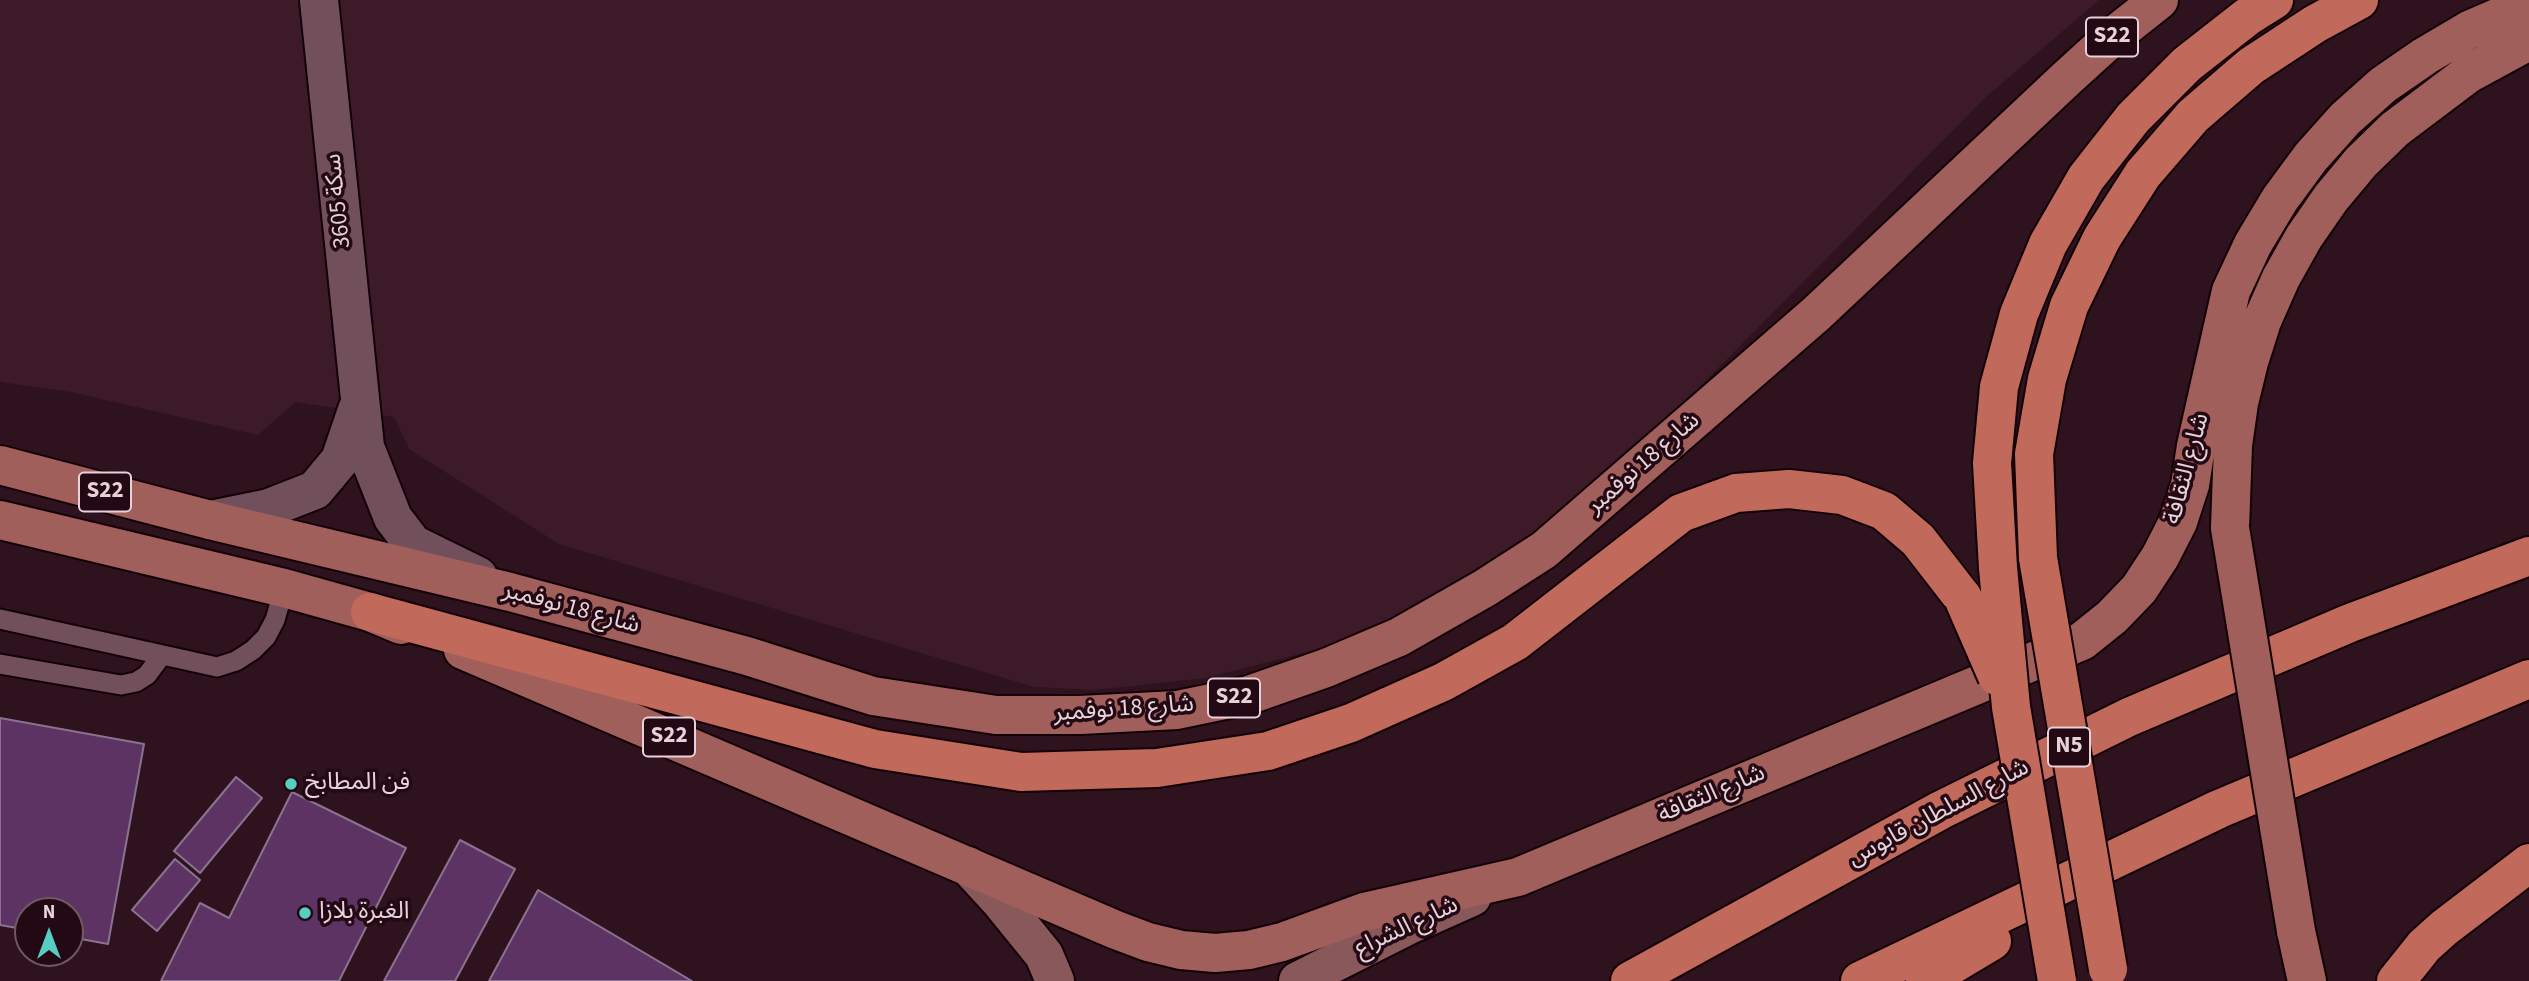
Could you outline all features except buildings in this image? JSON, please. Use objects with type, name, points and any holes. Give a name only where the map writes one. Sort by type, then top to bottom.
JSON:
[{"type":"highway","points":[[2057,981],[2011,707],[1998,568],[1993,463],[1999,387],[2019,314],[2048,244],[2086,178],[2133,118],[2187,64],[2247,17],[2274,0]]},
{"type":"highway","points":[[2109,975],[2038,558],[2034,454],[2047,379],[2069,306],[2102,238],[2143,174],[2193,116],[2251,66],[2315,24],[2359,0]]},
{"type":"highway","points":[[370,612],[875,749],[1021,772],[1157,768],[1268,751],[1351,723],[1443,682],[1515,642],[1681,513],[1736,493],[1789,489],[1842,495],[1884,511],[1918,540],[1963,598],[2011,707]]},
{"type":"highway","name":"شارع السلطان قابوس","points":[[1630,981],[1941,810],[2129,717],[2350,623],[2529,556]]},
{"type":"highway","points":[[1860,981],[2219,809],[2529,679]]},
{"type":"highway","points":[[1925,981],[2219,809]]},
{"type":"highway","points":[[2396,981],[2424,946],[2444,928],[2529,863]]},
{"type":"main road","name":"شارع 18 نوفمبر","points":[[0,465],[210,520],[510,592],[747,656],[873,696],[996,715],[1080,715],[1177,710],[1250,695],[1326,668],[1399,637],[1485,588],[1544,550],[1816,314],[2084,62],[2159,0]]},
{"type":"main road","name":"شارع الثقافة","points":[[1518,877],[2082,641],[2112,617],[2139,589],[2178,522],[2190,485],[2196,446],[2231,291],[2253,244],[2280,199],[2345,119],[2384,85],[2469,30],[2529,4]]},
{"type":"main road","points":[[2307,981],[2230,528],[2233,445],[2239,403],[2262,321],[2281,278],[2304,237],[2331,198],[2361,162],[2395,129],[2431,100],[2468,74],[2529,41]]},
{"type":"main road","name":"S22","points":[[0,520],[284,588],[370,612],[588,702],[1148,942],[1181,950],[1215,953],[1250,950],[1282,942],[1364,912],[1518,877]]},
{"type":"street","name":"سكة 3605","points":[[319,0],[359,401],[365,447],[375,478],[393,518],[413,544],[510,592]]},
{"type":"street","name":"سكة 3605","points":[[210,520],[269,508],[315,490],[340,460],[359,401]]},
{"type":"street","points":[[968,866],[1044,955],[1055,981]]},
{"type":"street","name":"شارع الشراع","points":[[1298,981],[1406,926],[1518,877]]},
{"type":"lane","points":[[0,619],[217,667],[236,662],[266,637],[275,620],[284,588]]},
{"type":"lane","points":[[0,664],[121,685],[136,682],[147,675],[162,655]]},
{"type":"shaded area","points":[[0,0],[2099,0],[1987,96],[1649,438],[1520,552],[1432,606],[1347,642],[1205,678],[1095,690],[1034,687],[559,544],[409,449],[394,417],[296,402],[258,435],[71,392],[0,382]]},
{"type":"place","name":"فن المطابخ","points":[[291,784]]},
{"type":"place","name":"الغبرة بلازا","points":[[305,913]]}]
